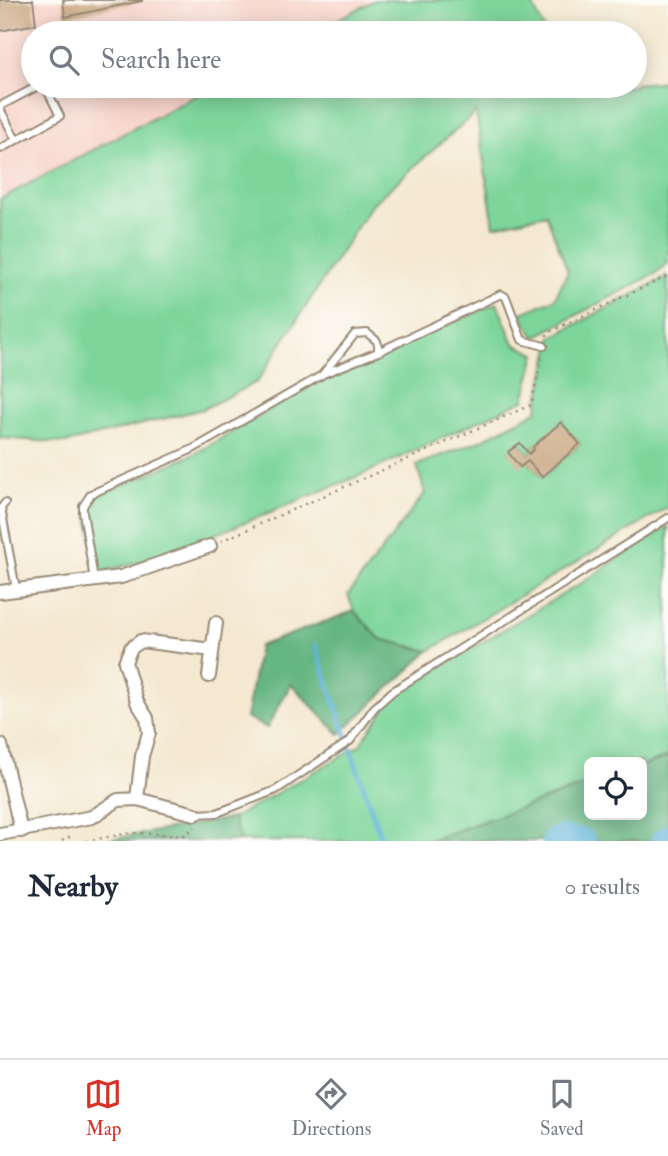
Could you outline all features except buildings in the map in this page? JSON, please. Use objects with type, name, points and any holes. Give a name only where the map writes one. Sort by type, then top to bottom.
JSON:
[{"type":"street","points":[[0,592],[121,577],[210,546]]},
{"type":"street","points":[[209,676],[216,623]]},
{"type":"street","points":[[138,799],[142,756],[149,733],[147,718],[137,702],[125,663],[131,648],[141,641],[212,650]]},
{"type":"street","points":[[1,745],[21,831]]},
{"type":"street","points":[[8,774],[23,770]]},
{"type":"street","points":[[0,834],[92,817],[118,800],[138,799],[195,814]]},
{"type":"lane","points":[[16,140],[0,107],[21,95]]},
{"type":"lane","points":[[0,149],[60,116],[51,98]]},
{"type":"lane","points":[[94,580],[83,512],[83,506],[91,494],[193,449],[322,375],[378,352],[501,294],[506,297],[522,340],[544,346]]},
{"type":"lane","points":[[322,375],[355,334],[367,333],[377,341],[378,352]]},
{"type":"lane","points":[[5,503],[1,508],[17,590]]},
{"type":"lane","points":[[195,814],[218,813],[276,789],[347,744],[374,708],[393,691],[668,518]]},
{"type":"path","points":[[210,546],[531,405],[547,333],[668,276]]},
{"type":"path","points":[[86,841],[130,833],[185,835],[195,827],[195,814]]},
{"type":"shaded area","points":[[0,0],[375,0],[335,21],[21,21],[21,98],[191,98],[0,199]]},
{"type":"green space","points":[[375,0],[530,0],[540,21],[335,21]]},
{"type":"green space","points":[[668,81],[668,263],[657,273],[535,337],[520,314],[555,299],[568,271],[546,214],[494,226],[476,112],[372,204],[257,382],[203,409],[66,443],[0,438],[0,199],[191,98],[647,98],[647,83]]},
{"type":"green space","points":[[668,276],[668,507],[429,651],[380,639],[354,611],[348,595],[425,493],[417,465],[482,440],[537,411],[552,337]],"holes":[[[561,423],[580,444],[542,477],[528,461],[509,452],[520,443],[529,454],[533,447]]]},
{"type":"green space","points":[[497,303],[514,344],[536,354],[524,400],[368,472],[165,555],[98,573],[87,512],[95,497],[194,454],[313,385]]},
{"type":"green space","points":[[668,526],[668,756],[647,764],[647,757],[584,757],[584,786],[427,841],[240,841],[233,818],[359,746],[394,695],[583,582]]},
{"type":"green space","points":[[354,611],[380,639],[429,651],[339,734],[291,684],[267,728],[246,718],[259,646]]},
{"type":"green space","points":[[668,757],[668,841],[427,841],[584,786],[584,820],[647,820],[647,764]]},
{"type":"green space","points":[[233,818],[240,841],[99,841]]},
{"type":"waterway","points":[[315,645],[382,841]]},
{"type":"waterway","points":[[555,841],[563,838],[582,841]]},
{"type":"waterway","points":[[664,841],[668,838]]}]
